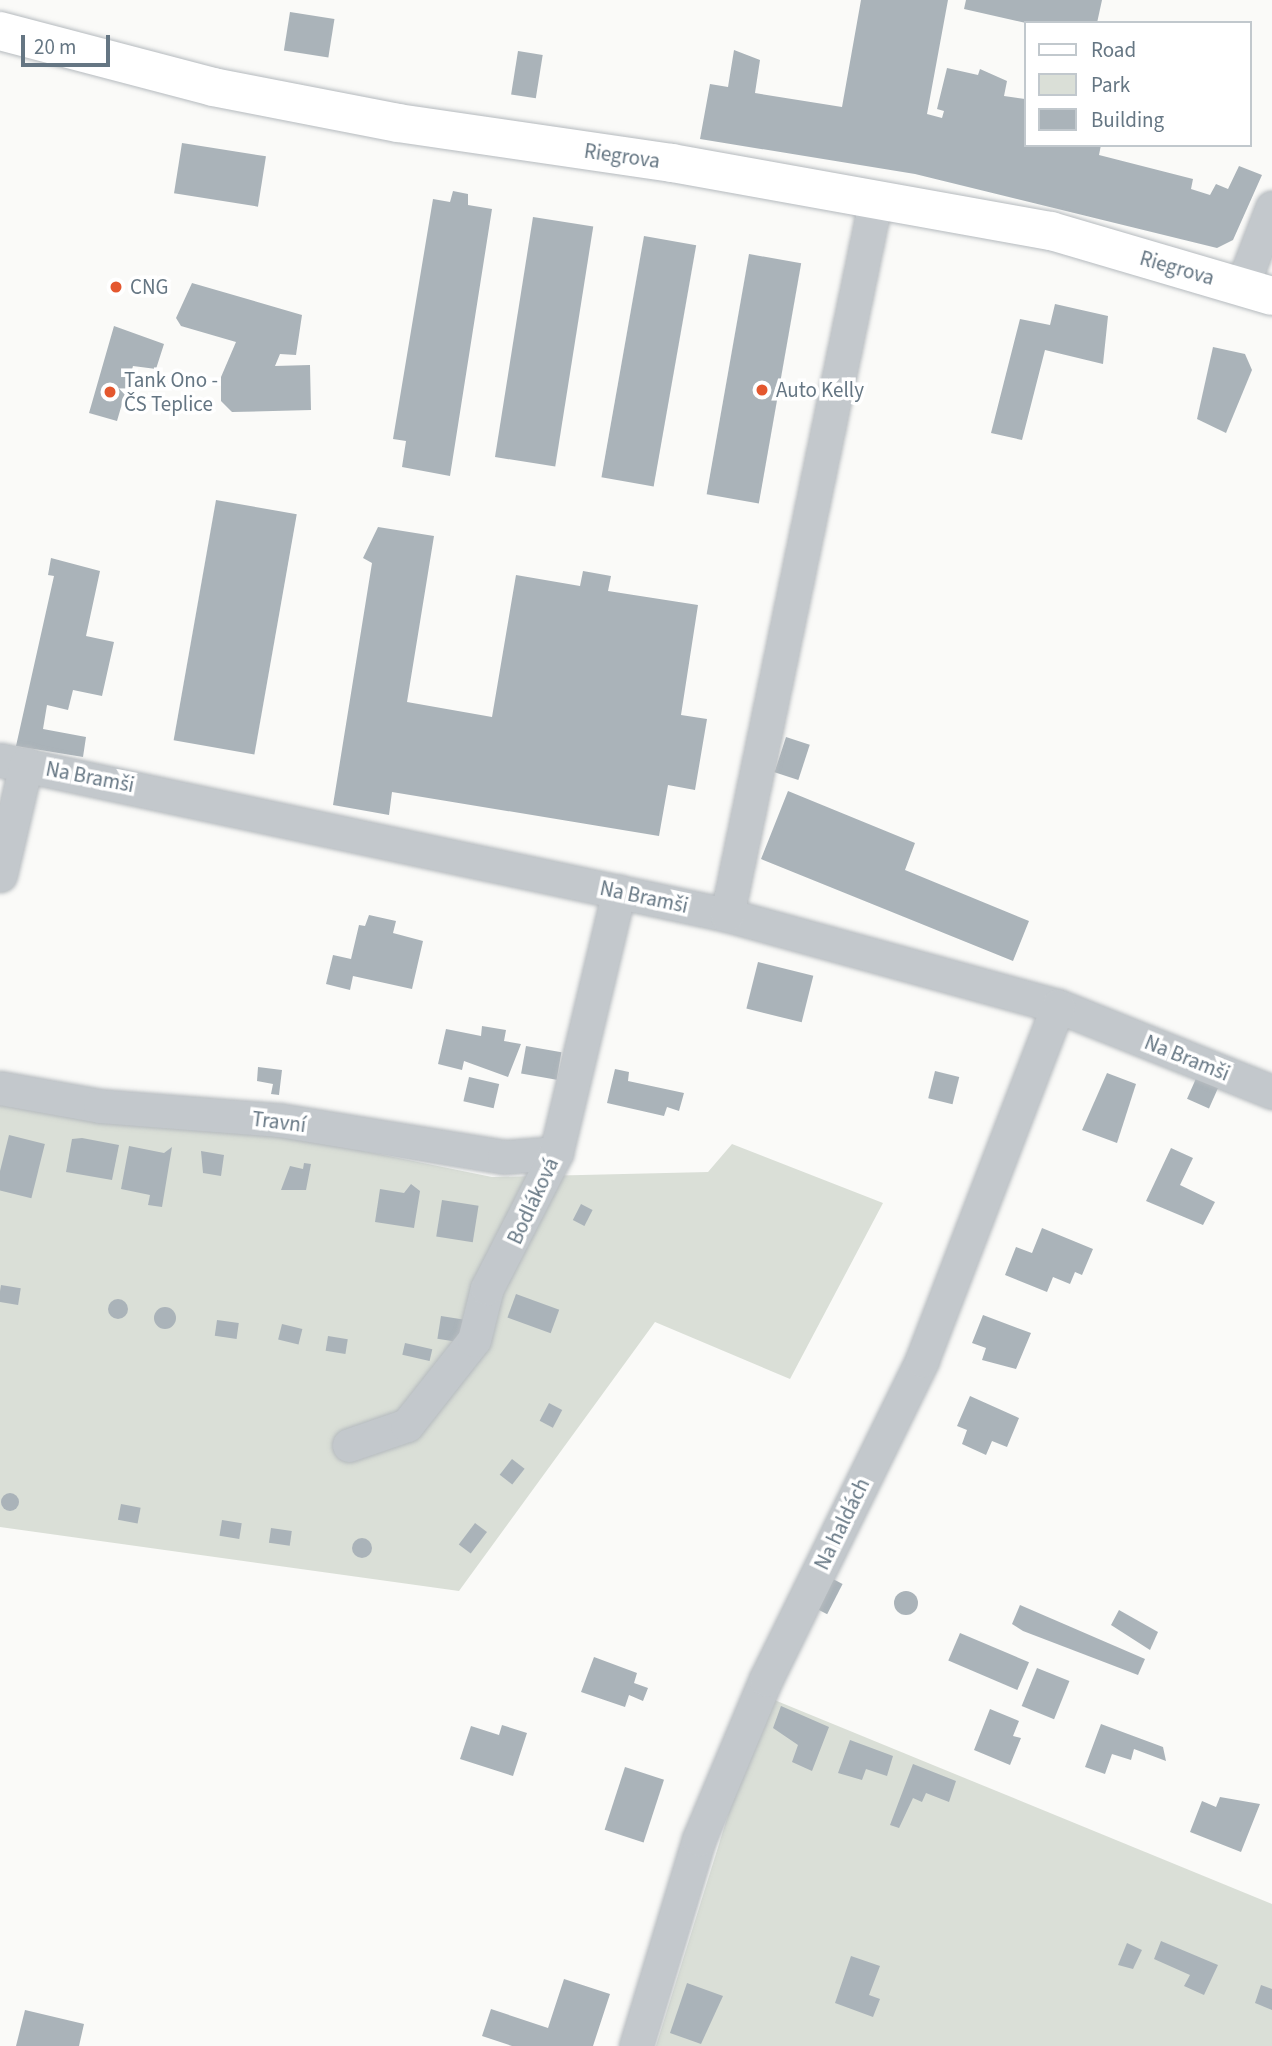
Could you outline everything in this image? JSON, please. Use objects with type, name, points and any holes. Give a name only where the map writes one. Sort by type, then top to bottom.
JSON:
[{"type":"main road","name":"Riegrova","points":[[0,31],[213,87],[385,120],[876,198],[1051,231],[1257,291]]},
{"type":"street","points":[[727,915],[876,198]]},
{"type":"street","points":[[1257,291],[1272,208]]},
{"type":"street","points":[[0,875],[13,762]]},
{"type":"street","name":"Na Bramši","points":[[13,762],[727,915],[1058,1006],[1272,1092]]},
{"type":"street","name":"Bodláková","points":[[349,1445],[407,1425],[463,1361],[487,1289],[556,1153],[619,891]]},
{"type":"street","name":"Na haldách","points":[[636,2046],[699,1839],[766,1679],[922,1360],[1058,1006]]},
{"type":"street","name":"Travní","points":[[0,1088],[100,1107],[279,1120],[504,1157],[556,1153]]},
{"type":"green space","points":[[0,1099],[290,1136],[492,1177],[708,1172],[732,1144],[883,1203],[790,1379],[655,1322],[459,1591],[0,1527]]},
{"type":"green space","points":[[772,1699],[1272,1904],[1272,2046],[656,2046],[733,1799]]},
{"type":"building","points":[[861,0],[948,0],[927,114],[942,118],[944,111],[937,109],[947,68],[978,75],[980,69],[1007,81],[1004,96],[1024,99],[1024,147],[1101,147],[1099,155],[1193,179],[1191,189],[1210,195],[1216,184],[1228,189],[1239,166],[1262,175],[1233,240],[1217,248],[915,174],[700,139],[710,84],[728,87],[734,50],[760,60],[755,93],[842,107]]},
{"type":"building","points":[[966,0],[1102,0],[1097,21],[1024,23],[964,9]]},
{"type":"building","points":[[290,12],[334,19],[328,58],[284,51]]},
{"type":"building","points":[[518,51],[543,55],[536,98],[511,94]]},
{"type":"building","points":[[182,143],[266,156],[258,207],[174,193]]},
{"type":"building","points":[[453,191],[468,194],[468,205],[492,209],[450,476],[402,467],[406,441],[393,439],[433,199],[450,202]]},
{"type":"building","points":[[533,217],[593,227],[555,467],[495,457]]},
{"type":"building","points":[[644,236],[696,245],[654,486],[601,477]]},
{"type":"building","points":[[749,254],[801,263],[759,503],[707,494]]},
{"type":"building","points":[[192,283],[302,315],[296,355],[280,354],[275,366],[310,365],[311,410],[232,412],[221,401],[221,377],[236,342],[181,326],[176,318]]},
{"type":"building","points":[[1055,304],[1108,316],[1103,364],[1045,350],[1022,440],[991,433],[1020,319],[1050,325]]},
{"type":"building","name":"Tank Ono - ČS Teplice","points":[[114,326],[164,344],[156,369],[133,366],[117,421],[89,413]]},
{"type":"building","points":[[1213,347],[1245,354],[1252,370],[1226,433],[1197,419]]},
{"type":"building","points":[[216,500],[297,514],[254,755],[174,740]]},
{"type":"building","points":[[378,527],[434,536],[407,702],[492,717],[516,575],[580,586],[583,571],[611,576],[608,591],[698,605],[681,715],[707,719],[695,790],[668,785],[659,836],[392,792],[389,815],[333,805],[372,563],[363,558]]},
{"type":"building","points":[[51,558],[100,571],[86,636],[114,642],[102,696],[73,690],[68,710],[47,705],[43,729],[86,737],[83,757],[16,746],[54,576],[48,575]]},
{"type":"building","points":[[786,737],[810,745],[798,780],[775,772]]},
{"type":"building","points":[[788,791],[915,843],[905,870],[1029,921],[1013,961],[761,859]]},
{"type":"building","points":[[369,915],[396,921],[393,933],[423,941],[412,989],[353,976],[350,990],[326,984],[333,955],[351,959],[359,925],[365,926]]},
{"type":"building","points":[[758,962],[813,976],[802,1022],[746,1009]]},
{"type":"building","points":[[482,1026],[506,1030],[504,1041],[521,1044],[508,1077],[464,1061],[462,1070],[438,1064],[446,1029],[481,1036]]},
{"type":"building","points":[[526,1046],[561,1052],[557,1080],[521,1074]]},
{"type":"building","points":[[258,1067],[282,1070],[279,1095],[271,1094],[273,1084],[257,1081]]},
{"type":"building","points":[[615,1069],[629,1072],[628,1081],[684,1093],[679,1111],[667,1107],[664,1116],[607,1103]]},
{"type":"building","points":[[935,1071],[959,1077],[952,1104],[928,1098]]},
{"type":"building","points":[[1107,1073],[1136,1084],[1117,1143],[1082,1130]]},
{"type":"building","points":[[1198,1074],[1220,1084],[1209,1108],[1187,1099]]},
{"type":"building","points":[[469,1077],[499,1084],[494,1108],[463,1101]]},
{"type":"building","points":[[9,1135],[45,1144],[31,1198],[0,1190],[0,1171]]},
{"type":"building","points":[[82,1138],[119,1145],[112,1180],[66,1172],[72,1139]]},
{"type":"building","points":[[129,1146],[164,1153],[172,1147],[162,1207],[148,1205],[150,1195],[121,1189]]},
{"type":"building","points":[[1171,1148],[1193,1158],[1180,1185],[1215,1202],[1203,1225],[1146,1201]]},
{"type":"building","points":[[201,1151],[224,1155],[221,1176],[203,1173]]},
{"type":"building","points":[[304,1163],[311,1164],[306,1190],[281,1190],[290,1166],[303,1169]]},
{"type":"building","points":[[411,1184],[420,1191],[414,1228],[375,1222],[380,1189],[404,1193]]},
{"type":"building","points":[[442,1200],[479,1206],[473,1242],[436,1237]]},
{"type":"building","points":[[581,1204],[593,1210],[584,1226],[573,1220]]},
{"type":"building","points":[[1042,1228],[1093,1249],[1082,1275],[1075,1272],[1070,1284],[1053,1277],[1047,1292],[1005,1275],[1016,1247],[1032,1253]]},
{"type":"building","points":[[1,1285],[21,1288],[18,1305],[0,1302]]},
{"type":"building","points":[[516,1294],[559,1310],[551,1333],[507,1317]]},
{"type":"building","points":[[118,1299],[125,1302],[128,1309],[125,1316],[118,1319],[111,1316],[108,1309],[111,1302]]},
{"type":"building","points":[[165,1307],[175,1314],[176,1318],[169,1328],[165,1329],[155,1322],[154,1318],[161,1308]]},
{"type":"building","points":[[983,1315],[1031,1333],[1016,1369],[982,1360],[986,1348],[972,1343]]},
{"type":"building","points":[[441,1316],[465,1320],[461,1342],[437,1339]]},
{"type":"building","points":[[217,1320],[239,1323],[237,1339],[215,1336]]},
{"type":"building","points":[[282,1324],[302,1329],[299,1345],[278,1340]]},
{"type":"building","points":[[328,1336],[348,1339],[345,1354],[326,1351]]},
{"type":"building","points":[[405,1343],[432,1349],[430,1361],[402,1355]]},
{"type":"building","points":[[970,1396],[1019,1418],[1007,1447],[992,1441],[986,1455],[962,1444],[967,1430],[957,1426]]},
{"type":"building","points":[[549,1403],[562,1410],[553,1428],[540,1421]]},
{"type":"building","points":[[512,1459],[525,1469],[512,1485],[500,1475]]},
{"type":"building","points":[[10,1493],[16,1496],[19,1502],[16,1508],[10,1511],[4,1508],[1,1502],[4,1496]]},
{"type":"building","points":[[121,1504],[141,1508],[138,1524],[118,1520]]},
{"type":"building","points":[[222,1520],[242,1523],[239,1539],[219,1536]]},
{"type":"building","points":[[475,1523],[487,1532],[471,1554],[459,1545]]},
{"type":"building","points":[[271,1528],[292,1531],[290,1546],[269,1543]]},
{"type":"building","points":[[358,1538],[366,1538],[372,1548],[366,1558],[358,1558],[352,1552],[352,1544]]},
{"type":"building","points":[[831,1578],[843,1584],[827,1614],[816,1608]]},
{"type":"building","points":[[906,1591],[915,1594],[918,1603],[915,1612],[906,1615],[897,1612],[894,1603],[897,1594]]},
{"type":"building","points":[[1020,1605],[1145,1659],[1138,1675],[1023,1631],[1012,1624]]},
{"type":"building","points":[[1119,1610],[1158,1632],[1150,1650],[1111,1625]]},
{"type":"building","points":[[960,1633],[1029,1662],[1017,1690],[948,1661]]},
{"type":"building","points":[[594,1657],[637,1673],[634,1683],[648,1688],[643,1701],[629,1695],[625,1707],[581,1692]]},
{"type":"building","points":[[1037,1668],[1069,1681],[1054,1719],[1022,1706]]},
{"type":"building","points":[[781,1706],[829,1727],[812,1771],[792,1762],[798,1745],[773,1728]]},
{"type":"building","points":[[990,1709],[1019,1721],[1013,1736],[1021,1738],[1010,1765],[974,1750]]},
{"type":"building","points":[[1101,1724],[1163,1747],[1166,1761],[1134,1749],[1131,1760],[1112,1754],[1105,1774],[1085,1767]]},
{"type":"building","points":[[502,1725],[527,1733],[513,1776],[460,1759],[471,1726],[499,1735]]},
{"type":"building","points":[[850,1740],[893,1756],[887,1776],[866,1769],[862,1780],[838,1773]]},
{"type":"building","points":[[913,1764],[956,1781],[949,1802],[926,1793],[922,1802],[913,1798],[899,1828],[890,1825]]},
{"type":"building","points":[[625,1767],[664,1780],[644,1842],[605,1830]]},
{"type":"building","points":[[1220,1797],[1260,1804],[1241,1852],[1190,1832],[1202,1801],[1216,1807]]},
{"type":"building","points":[[1161,1941],[1218,1965],[1204,1995],[1184,1986],[1190,1975],[1154,1959]]},
{"type":"building","points":[[1127,1943],[1142,1950],[1133,1969],[1118,1965]]},
{"type":"building","points":[[851,1956],[880,1966],[869,1995],[880,1999],[873,2017],[835,2003]]},
{"type":"building","points":[[564,1979],[610,1994],[593,2046],[512,2046],[482,2036],[491,2009],[548,2028]]},
{"type":"building","points":[[687,1983],[723,1996],[701,2044],[670,2033]]},
{"type":"building","points":[[1261,1985],[1272,1989],[1272,2010],[1255,2003]]},
{"type":"building","points":[[25,2010],[84,2024],[79,2046],[16,2046]]},
{"type":"place","name":"CNG","points":[[116,287]]},
{"type":"place","name":"Auto Kelly","points":[[762,390]]},
{"type":"place","name":"Tank Ono - ČS Teplice","points":[[110,392]]}]
